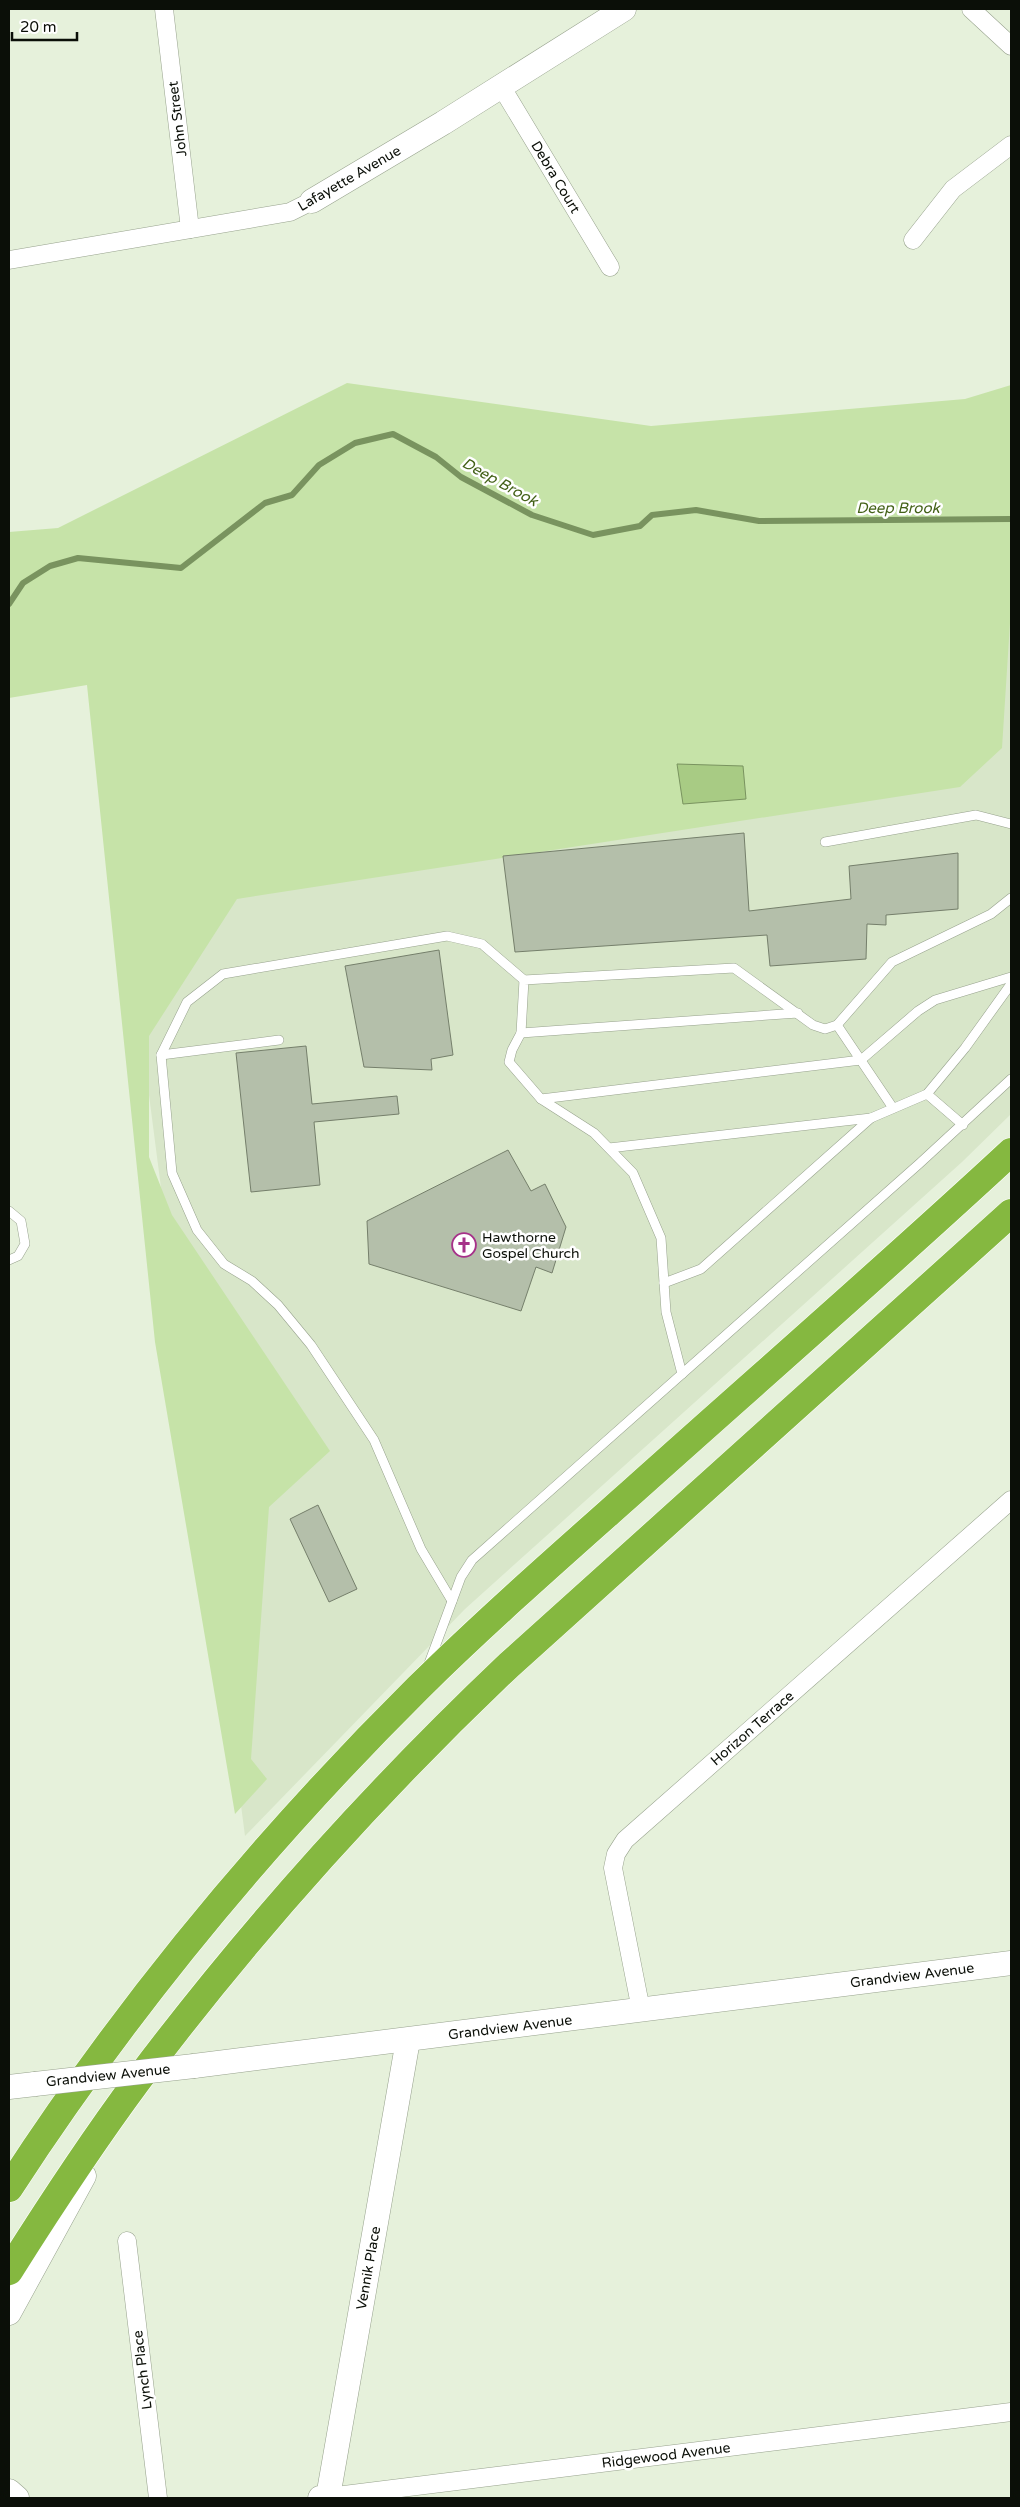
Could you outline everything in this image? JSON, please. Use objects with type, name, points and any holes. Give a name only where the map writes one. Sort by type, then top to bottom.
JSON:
[{"type":"highway","points":[[9,2188],[104,2050],[254,1862],[306,1804],[418,1688],[547,1568],[1011,1152]]},
{"type":"highway","points":[[9,2270],[90,2147],[137,2082],[237,1953],[341,1835],[455,1717],[581,1598],[1011,1213]]},
{"type":"highway","points":[[9,2156],[104,2050]]},
{"type":"street","name":"John Street","points":[[164,9],[190,229]]},
{"type":"street","name":"Lafayette Avenue","points":[[9,260],[290,212],[312,201],[624,9]]},
{"type":"street","points":[[971,9],[1011,46]]},
{"type":"street","name":"Debra Court","points":[[501,86],[610,268]]},
{"type":"street","points":[[913,240],[953,188],[1011,145]]},
{"type":"street","name":"Horizon Terrace","points":[[641,2010],[613,1868],[616,1854],[625,1840],[1011,1500]]},
{"type":"street","name":"Grandview Avenue","points":[[9,2087],[408,2040],[1011,1963]]},
{"type":"street","name":"Vennik Place","points":[[324,2498],[408,2040]]},
{"type":"street","points":[[9,2313],[137,2082]]},
{"type":"street","name":"Lynch Place","points":[[127,2241],[158,2498]]},
{"type":"street","name":"Ridgewood Avenue","points":[[324,2498],[1011,2412]]},
{"type":"street","points":[[9,2491],[17,2498]]},
{"type":"lane","points":[[825,842],[976,815],[1011,824]]},
{"type":"lane","points":[[452,1601],[421,1549],[374,1440],[311,1345],[278,1305],[252,1281],[224,1264],[197,1230],[172,1173],[160,1055],[187,1002],[223,974],[447,936],[482,944],[524,980],[734,968],[798,1014],[825,1029],[837,1025],[892,962],[991,914],[1011,898]]},
{"type":"lane","points":[[542,1099],[861,1060],[918,1011],[935,1000],[1011,977]]},
{"type":"lane","points":[[524,980],[521,1033],[512,1050],[509,1062],[542,1099],[594,1133],[633,1173],[661,1238],[666,1312],[682,1374]]},
{"type":"lane","points":[[664,1282],[701,1269],[871,1118],[927,1094],[1011,984]]},
{"type":"lane","points":[[521,1033],[798,1014]]},
{"type":"lane","points":[[837,1025],[893,1108]]},
{"type":"lane","points":[[160,1055],[279,1040]]},
{"type":"lane","points":[[418,1688],[444,1627],[461,1577],[472,1560],[963,1125],[1011,1079]]},
{"type":"lane","points":[[927,1094],[963,1125]]},
{"type":"lane","points":[[609,1148],[871,1118]]},
{"type":"lane","points":[[9,1211],[21,1221],[25,1244],[18,1256],[9,1260]]},
{"type":"shaded area","points":[[347,383],[651,426],[965,399],[1011,385],[1011,607],[1002,748],[960,787],[237,899],[149,1036],[149,1157],[172,1215],[330,1451],[269,1507],[251,1759],[267,1779],[235,1814],[155,1342],[87,685],[9,698],[9,532],[58,528]]},
{"type":"shaded area","points":[[1011,498],[1011,1114],[962,1162],[465,1609],[245,1836],[96,686]]},
{"type":"shaded area","points":[[677,764],[743,766],[746,799],[683,804]]},
{"type":"building","points":[[744,833],[749,911],[851,899],[849,866],[958,853],[958,909],[886,915],[886,925],[867,924],[866,959],[770,966],[767,935],[515,952],[503,856]]},
{"type":"building","points":[[439,950],[453,1055],[431,1059],[432,1070],[364,1067],[345,966]]},
{"type":"building","points":[[306,1046],[312,1104],[397,1096],[399,1114],[314,1122],[320,1185],[251,1192],[236,1053]]},
{"type":"building","name":"Hawthorne Gospel Church","points":[[508,1150],[531,1191],[545,1184],[566,1227],[552,1273],[536,1267],[521,1311],[369,1264],[367,1221]]},
{"type":"building","points":[[318,1505],[357,1589],[329,1602],[290,1519]]},
{"type":"waterway","name":"Deep Brook","points":[[9,604],[23,583],[50,566],[78,558],[181,568],[265,503],[292,495],[319,465],[355,443],[393,434],[436,457],[461,477],[532,515],[593,535],[640,526],[652,515],[696,510],[759,521],[1011,519]]},
{"type":"place","name":"Hawthorne Gospel Church","points":[[464,1245]]}]
